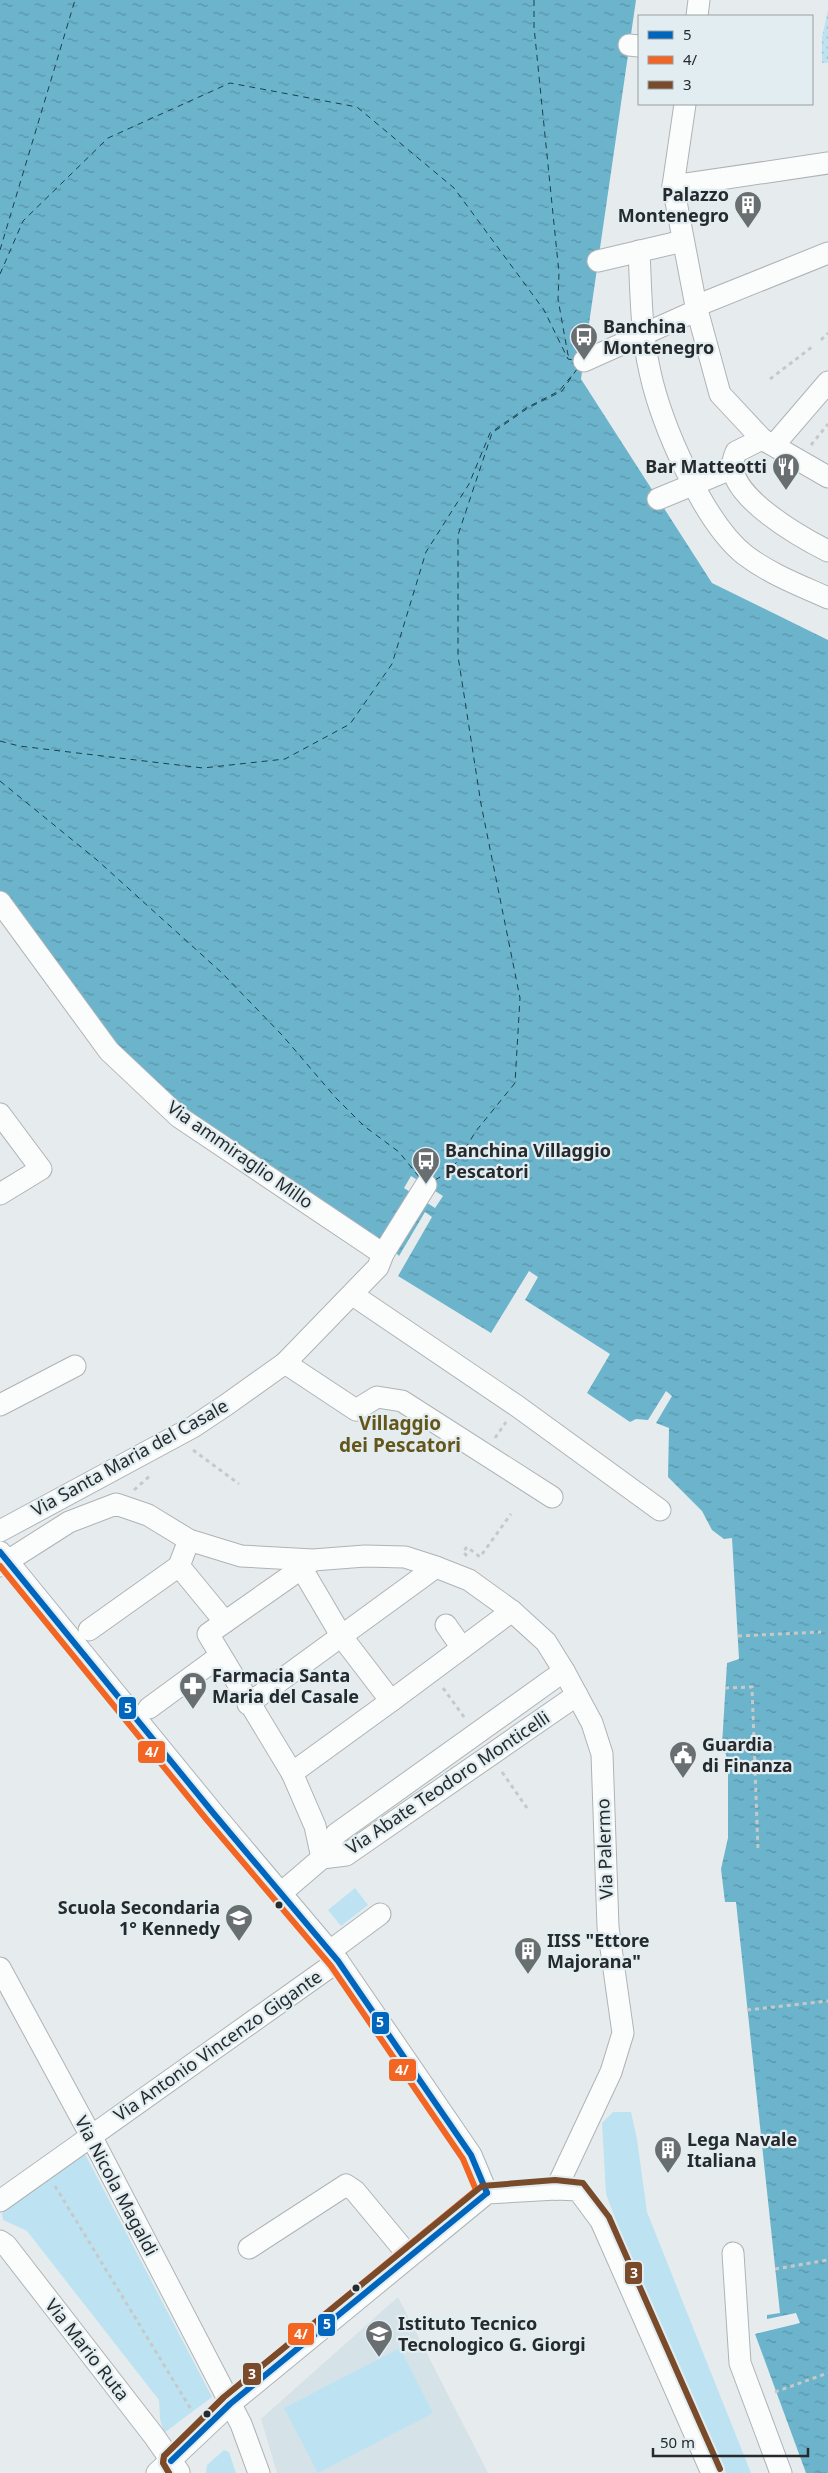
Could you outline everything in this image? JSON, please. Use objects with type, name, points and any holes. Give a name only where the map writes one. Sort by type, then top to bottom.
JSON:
[{"type":"street","points":[[697,15],[700,0]]},
{"type":"street","points":[[685,105],[673,186],[694,308],[720,394],[768,442],[828,477]]},
{"type":"street","points":[[673,186],[828,163]]},
{"type":"street","points":[[598,261],[683,241]]},
{"type":"street","points":[[638,251],[644,334],[658,405],[693,484],[720,529],[743,553],[772,573],[828,598]]},
{"type":"street","points":[[584,361],[691,313],[694,308],[828,253]]},
{"type":"street","points":[[658,499],[726,471],[732,464],[736,452],[768,442],[828,382]]},
{"type":"street","points":[[732,464],[737,481],[748,495],[767,513],[804,539],[828,551]]},
{"type":"street","name":"Via ammiraglio Millo","points":[[0,902],[109,1051],[179,1117],[383,1254]]},
{"type":"street","points":[[0,1114],[40,1169],[0,1194]]},
{"type":"street","name":"Via Santa Maria del Casale","points":[[0,1531],[193,1426],[285,1363],[353,1295],[378,1267],[383,1254],[426,1185]]},
{"type":"street","points":[[353,1295],[517,1406],[660,1510]]},
{"type":"street","points":[[285,1363],[356,1410],[377,1397],[402,1401],[552,1497]]},
{"type":"street","points":[[0,1405],[74,1366]]},
{"type":"street","name":"Via Palermo","points":[[2,1560],[69,1522],[116,1504],[148,1514],[189,1540],[241,1556],[308,1564],[365,1556],[405,1557],[469,1580],[512,1611],[546,1642],[592,1723],[602,1754],[608,1927],[623,2032],[611,2072],[556,2189]]},
{"type":"street","points":[[89,1630],[179,1566],[189,1540]]},
{"type":"street","points":[[2,1560],[280,1894],[334,1956],[470,2155],[486,2193]]},
{"type":"street","points":[[308,1564],[342,1637],[391,1701]]},
{"type":"street","name":"Via Palermo","points":[[220,1656],[208,1634],[308,1564]]},
{"type":"street","points":[[179,1566],[224,1622]]},
{"type":"street","points":[[248,1704],[436,1567]]},
{"type":"street","points":[[292,1773],[512,1611]]},
{"type":"street","points":[[446,1626],[462,1648]]},
{"type":"street","points":[[149,1708],[220,1656],[292,1773],[315,1826],[322,1858],[280,1894]]},
{"type":"street","name":"Via Abate Teodoro Monticelli","points":[[322,1858],[336,1834],[564,1671]]},
{"type":"street","name":"Via Abate Teodoro Monticelli","points":[[322,1858],[346,1855],[577,1695]]},
{"type":"street","name":"Via Antonio Vincenzo Gigante","points":[[0,2201],[334,1956],[380,1914]]},
{"type":"street","name":"Via Nicola Magaldi","points":[[0,1968],[91,2136],[241,2424],[259,2473]]},
{"type":"street","points":[[250,2248],[346,2185],[355,2191],[409,2256]]},
{"type":"street","points":[[169,2469],[230,2404],[486,2193],[556,2189],[578,2190],[601,2221],[712,2473]]},
{"type":"street","name":"Via Mario Ruta","points":[[0,2241],[18,2260],[169,2469]]},
{"type":"street","points":[[734,2253],[740,2363],[781,2473]]},
{"type":"path","points":[[821,340],[828,333]]},
{"type":"path","points":[[770,379],[812,347]]},
{"type":"path","points":[[799,459],[828,424]]},
{"type":"path","points":[[189,1447],[239,1484]]},
{"type":"path","points":[[491,1542],[511,1514]]},
{"type":"path","points":[[738,1636],[821,1632]]},
{"type":"path","points":[[431,1671],[476,1734]]},
{"type":"path","points":[[725,1688],[752,1687],[758,1850]]},
{"type":"path","points":[[490,1755],[527,1808]]},
{"type":"path","points":[[748,2010],[828,2001]]},
{"type":"path","points":[[45,2169],[192,2412]]},
{"type":"path","points":[[775,2269],[828,2260]]},
{"type":"path","points":[[775,2392],[828,2373]]},
{"type":"shaded area","points":[[828,10],[828,63],[822,63],[822,37]]},
{"type":"shaded area","points":[[355,1888],[368,1905],[341,1926],[328,1910]]},
{"type":"shaded area","points":[[613,2112],[631,2112],[637,2139],[647,2212],[751,2473],[726,2473],[629,2255],[606,2194],[602,2123]]},
{"type":"shaded area","points":[[85,2154],[212,2397],[164,2433],[160,2419],[159,2400],[27,2231],[3,2220],[2,2213]]},
{"type":"shaded area","name":"Istituto Tecnico Tecnologico G. Giorgi","points":[[398,2297],[488,2473],[277,2473],[261,2419]]},
{"type":"shaded area","points":[[400,2348],[433,2413],[318,2473],[284,2408]]},
{"type":"shaded area","points":[[224,2450],[229,2452],[236,2473],[206,2473],[207,2465]]},
{"type":"water","points":[[0,0],[636,0],[581,379],[712,583],[828,640],[828,2473],[806,2473],[755,2334],[800,2323],[796,2313],[767,2319],[767,2315],[780,2313],[736,1902],[725,1902],[721,1869],[728,1838],[728,1760],[722,1745],[727,1663],[739,1659],[732,1538],[724,1539],[712,1530],[702,1511],[668,1477],[669,1428],[656,1423],[672,1396],[666,1391],[648,1420],[636,1419],[630,1422],[587,1393],[610,1354],[525,1300],[538,1277],[529,1271],[491,1333],[398,1276],[432,1217],[425,1212],[399,1256],[392,1248],[378,1244],[232,1146],[144,1076],[65,985],[0,891]]},
{"type":"pier","points":[[411,1176],[443,1196],[435,1208],[404,1188]]},
{"type":"ferry route","points":[[0,250],[75,0]]},
{"type":"ferry route","points":[[534,0],[534,27],[559,273],[558,299],[568,355],[574,357]]},
{"type":"ferry route","points":[[0,274],[23,221],[108,138],[230,83],[357,107],[454,188],[544,310],[568,359],[573,360]]},
{"type":"ferry route","points":[[435,1180],[445,1174],[457,1162],[476,1131],[515,1083],[520,998],[481,804],[458,656],[458,535],[492,433],[528,408],[562,391],[577,369]]},
{"type":"ferry route","points":[[0,741],[19,746],[203,768],[285,759],[350,724],[392,664],[426,552],[469,484],[490,433],[526,408],[559,391],[574,373]]},
{"type":"ferry route","points":[[0,781],[97,860],[222,973],[282,1035],[336,1098],[364,1126],[399,1152],[420,1178]]},
{"type":"transit line","name":"5","points":[[0,1552],[214,1814],[338,1961],[471,2155],[487,2193]]},
{"type":"transit line","name":"4/","points":[[0,1566],[207,1820],[331,1966],[463,2159],[476,2190],[224,2397],[164,2456],[163,2463],[169,2473]]},
{"type":"transit line","name":"3","points":[[169,2473],[163,2463],[164,2456],[224,2397],[482,2186],[555,2180],[583,2183],[609,2217],[720,2469]]},
{"type":"transit line","name":"5","points":[[171,2461],[230,2404],[487,2193]]},
{"type":"place","name":"Palazzo Montenegro","points":[[748,229]]},
{"type":"place","name":"Banchina Montenegro","points":[[584,361]]},
{"type":"place","name":"Bar Matteotti","points":[[786,491]]},
{"type":"place","name":"Banchina Villaggio Pescatori","points":[[426,1185]]},
{"type":"place","name":"Farmacia Santa Maria del Casale","points":[[193,1710]]},
{"type":"place","name":"Guardia di Finanza","points":[[683,1779]]},
{"type":"place","name":"Scuola Secondaria 1° Kennedy","points":[[239,1942]]},
{"type":"place","name":"IISS \"Ettore Majorana\"","points":[[528,1975]]},
{"type":"place","name":"Lega Navale Italiana","points":[[668,2174]]},
{"type":"place","name":"Istituto Tecnico Tecnologico G. Giorgi","points":[[379,2358]]},
{"type":"district","name":"Villaggio dei Pescatori","points":[[400,1434]]}]
